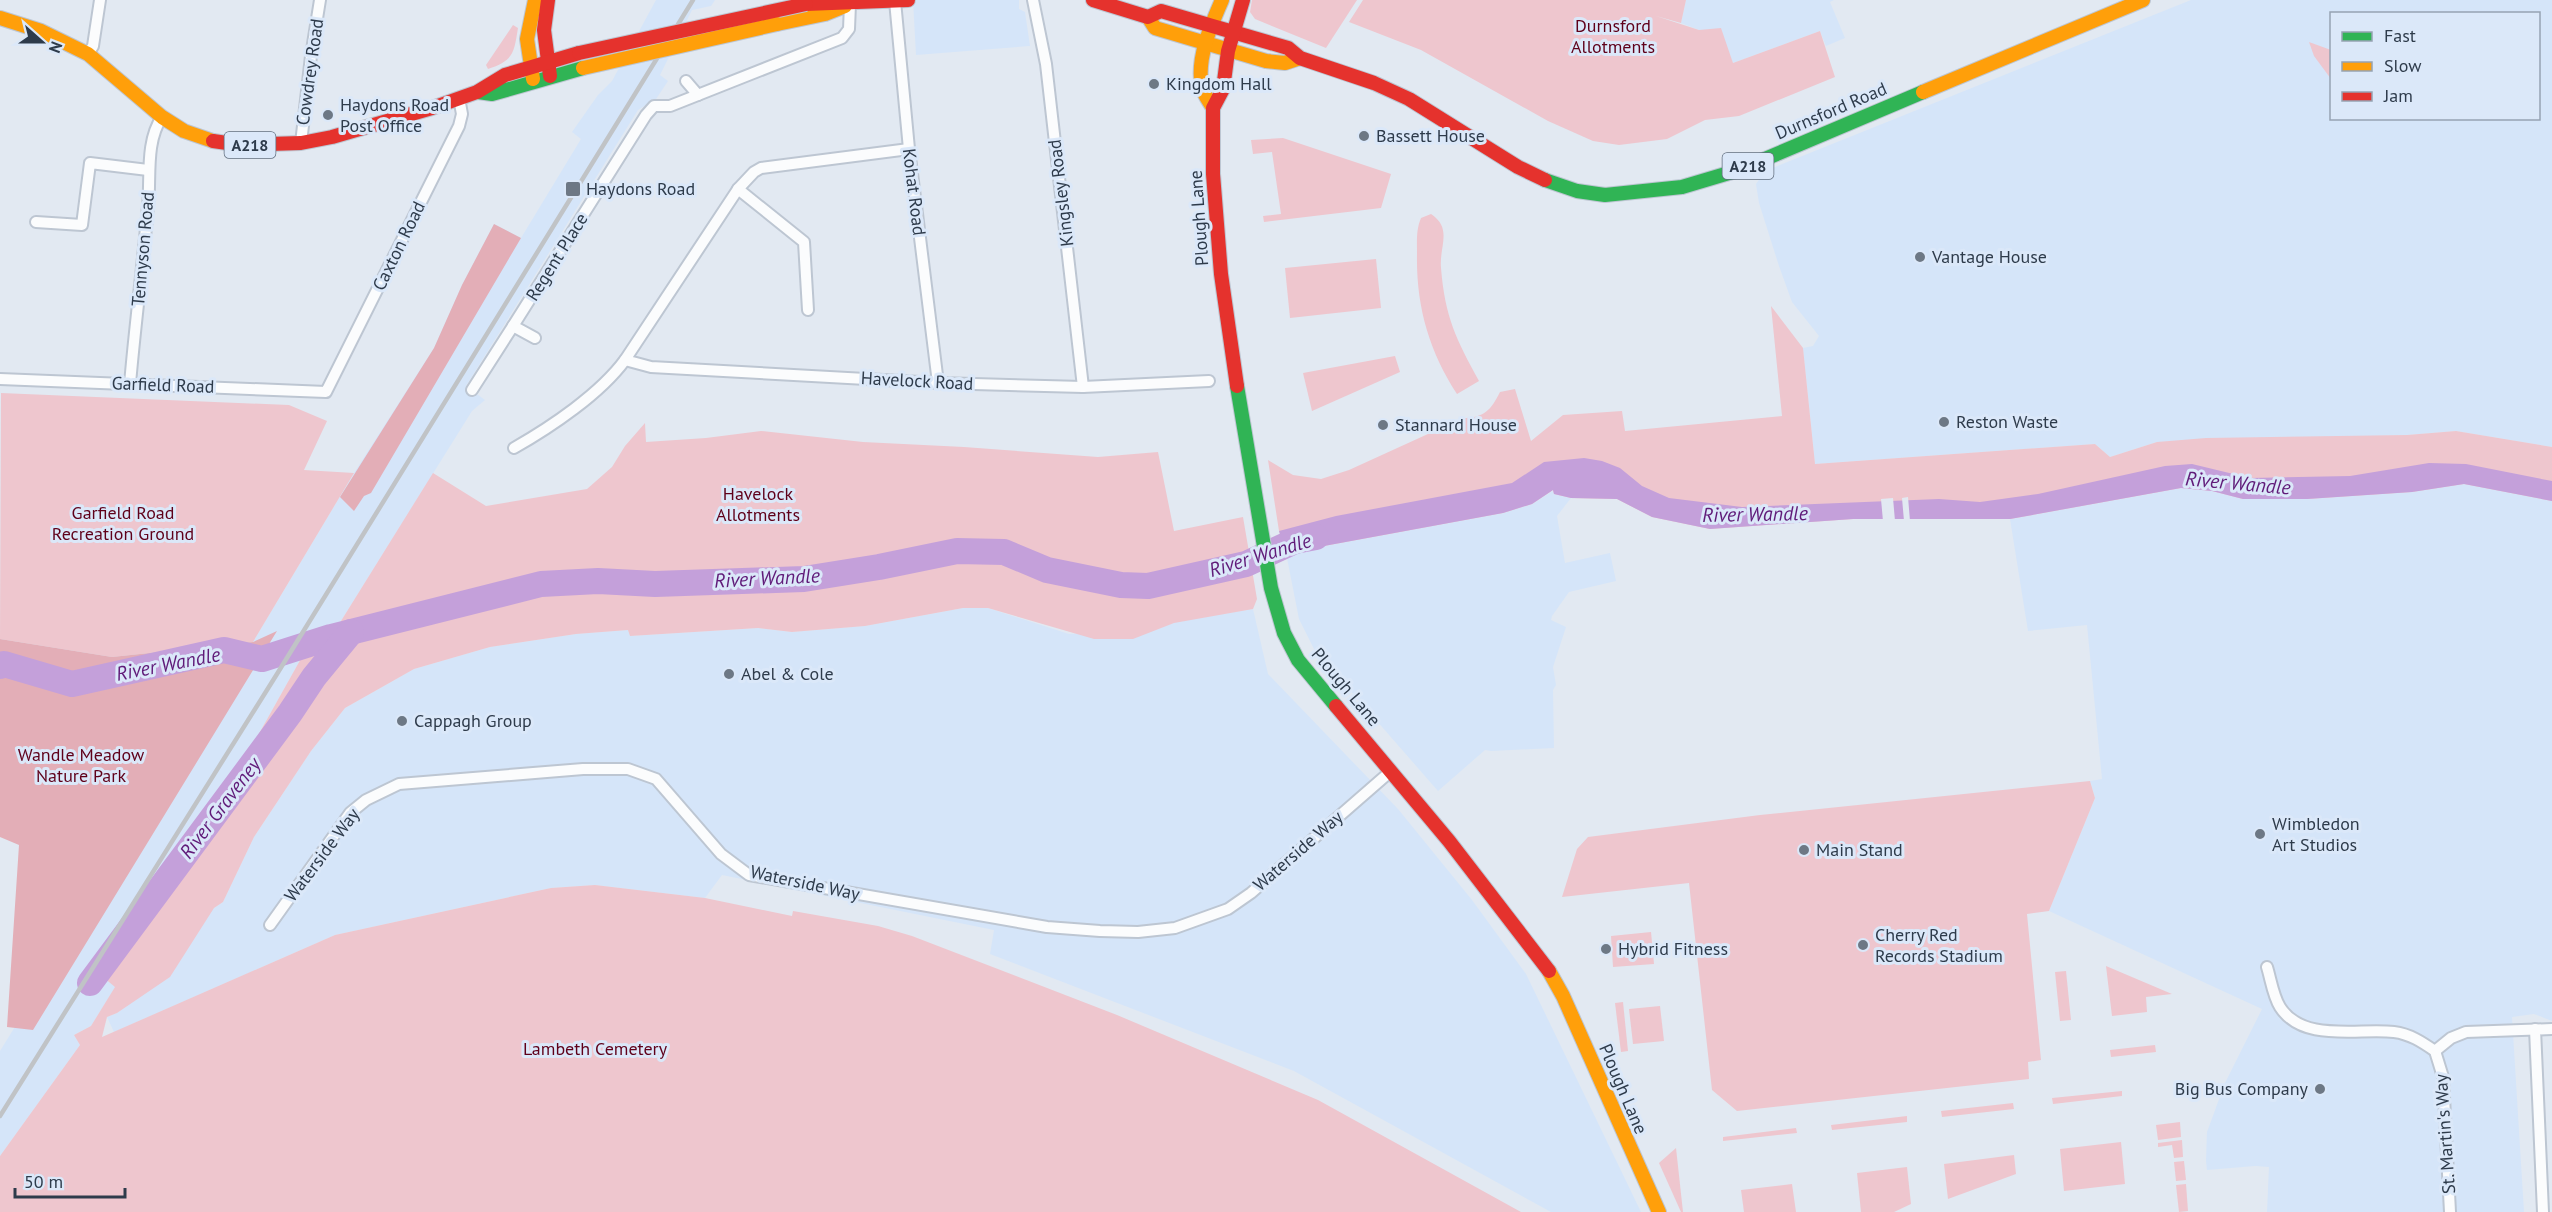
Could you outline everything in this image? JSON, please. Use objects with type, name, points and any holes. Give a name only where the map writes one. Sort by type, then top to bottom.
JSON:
[{"type":"main road","points":[[533,83],[527,39],[535,0]]},
{"type":"main road","points":[[548,0],[543,21],[543,37],[550,79]]},
{"type":"main road","points":[[1093,0],[1148,16],[1161,11],[1211,24]]},
{"type":"main road","name":"Plough Lane","points":[[1222,0],[1211,24],[1206,44],[1202,87],[1213,108],[1213,174],[1221,274],[1243,429],[1270,579],[1284,633],[1298,660],[1391,771],[1548,969],[1563,996],[1659,1212]]},
{"type":"main road","name":"Plough Lane","points":[[1213,108],[1223,89],[1228,51],[1243,0]]},
{"type":"main road","name":"Durnsford Road","points":[[1211,24],[1288,48],[1300,58],[1353,75],[1409,99],[1546,181],[1577,191],[1605,195],[1682,187],[1739,170],[2143,0]]},
{"type":"main road","name":"A218","points":[[477,92],[492,94],[550,79],[583,68],[807,11],[823,2],[849,4],[901,1]]},
{"type":"main road","name":"A218","points":[[0,18],[41,31],[88,54],[162,117],[184,131],[220,143],[268,146],[301,143],[341,135],[432,108],[477,92],[505,75],[579,53],[807,11]]},
{"type":"main road","points":[[1148,16],[1155,28],[1206,44]]},
{"type":"main road","name":"Durnsford Road","points":[[1206,44],[1285,63],[1300,58]]},
{"type":"street","points":[[88,54],[93,46],[100,0]]},
{"type":"street","name":"Cowdrey Road","points":[[301,143],[320,0]]},
{"type":"street","name":"Kingsley Road","points":[[1033,0],[1046,64],[1083,387]]},
{"type":"street","name":"Kohat Road","points":[[901,1],[909,149],[938,383]]},
{"type":"street","name":"Regent Place","points":[[472,390],[646,115],[654,106],[670,106],[842,38],[849,30],[849,4]]},
{"type":"street","points":[[686,81],[698,95]]},
{"type":"street","name":"Caxton Road","points":[[326,392],[459,126],[462,114],[459,98]]},
{"type":"street","name":"Tennyson Road","points":[[130,384],[148,203],[148,170],[156,126],[162,117]]},
{"type":"street","points":[[514,448],[551,426],[616,372],[738,189],[754,172],[761,168],[909,149]]},
{"type":"street","points":[[36,222],[82,225],[90,163],[148,170]]},
{"type":"street","points":[[738,189],[804,242],[808,310]]},
{"type":"street","points":[[513,326],[535,338]]},
{"type":"street","name":"Havelock Road","points":[[625,360],[651,367],[938,383],[1083,387],[1209,381]]},
{"type":"street","name":"Garfield Road","points":[[0,379],[326,392]]},
{"type":"street","name":"Waterside Way","points":[[270,925],[350,813],[374,796],[399,784],[628,769],[656,779],[721,854],[749,875],[1047,927],[1138,932],[1175,928],[1228,909],[1251,893],[1391,771]]},
{"type":"street","name":"St. Martin's Way","points":[[2267,967],[2280,1006],[2290,1018],[2304,1027],[2322,1030],[2395,1032],[2416,1038],[2436,1052],[2443,1077],[2450,1212]]},
{"type":"street","points":[[2535,1029],[2543,1212]]},
{"type":"street","points":[[2436,1052],[2451,1038],[2466,1032],[2552,1029]]},
{"type":"shaded area","points":[[656,0],[715,0],[711,6],[692,10],[660,75],[668,81],[656,99],[638,110],[466,386],[485,400],[472,411],[336,629],[303,655],[242,764],[103,978],[116,986],[91,1026],[74,1035],[80,1045],[0,1156],[0,1051],[253,642],[354,473],[434,348],[462,285],[494,224],[521,238],[581,139],[572,132],[598,95],[612,81]]},
{"type":"shaded area","points":[[913,0],[1019,0],[1019,9],[1025,12],[1030,46],[916,55]]},
{"type":"shaded area","points":[[1686,0],[1834,0],[1830,2],[1845,38],[1826,46],[1820,31],[1733,63],[1729,52],[1699,30],[1681,23]]},
{"type":"shaded area","points":[[2191,0],[2552,0],[2552,447],[2456,431],[2407,435],[2157,442],[2110,457],[2095,444],[1815,464],[1803,348],[1813,346],[1819,336],[1792,302],[1759,203],[1756,184],[1765,171]]},
{"type":"shaded area","points":[[2464,484],[2552,501],[2552,1021],[2534,1014],[2512,1017],[2524,1212],[2267,1212],[2269,1167],[2207,1170],[2206,1161],[2207,1132],[2225,1083],[2262,1009],[2049,911],[2095,798],[2090,781],[2102,779],[2087,625],[2028,631],[2010,519],[2181,488],[2307,499],[2412,492]]},
{"type":"shaded area","points":[[1554,490],[1554,494],[1571,498],[1557,516],[1565,563],[1610,553],[1616,581],[1569,592],[1552,616],[1551,620],[1566,627],[1553,667],[1556,685],[1553,690],[1554,748],[1485,750],[1438,791],[1314,649],[1299,619],[1286,553],[1503,513],[1532,504]]},
{"type":"shaded area","points":[[963,608],[988,608],[1069,634],[1158,629],[1174,622],[1253,609],[1268,674],[1398,809],[1472,900],[1526,974],[1641,1212],[1551,1212],[1294,1071],[990,954],[994,930],[722,875],[705,898],[595,885],[551,888],[335,935],[114,1032],[107,1017],[117,1013],[140,996],[214,908],[223,902],[254,837],[311,751],[345,708],[414,669],[490,647],[576,634],[628,630],[630,636],[758,628],[792,632],[865,626]]},
{"type":"green space","points":[[1252,0],[1357,0],[1326,48],[1255,19],[1250,12]]},
{"type":"green space","name":"Durnsford Allotments","points":[[1363,0],[1686,0],[1681,23],[1656,16],[1699,30],[1721,28],[1733,63],[1820,31],[1835,77],[1739,116],[1705,120],[1667,139],[1619,145],[1593,141],[1548,121],[1421,50],[1349,22]]},
{"type":"green space","points":[[513,25],[518,28],[514,49],[503,63],[488,69],[486,65]]},
{"type":"green space","points":[[2309,42],[2330,50],[2330,78],[2314,56]]},
{"type":"green space","points":[[1283,138],[1391,174],[1381,208],[1264,222],[1263,216],[1281,214],[1272,152],[1253,154],[1251,140]]},
{"type":"green space","points":[[1431,214],[1442,226],[1444,238],[1441,268],[1449,314],[1458,340],[1479,381],[1457,394],[1432,345],[1419,292],[1418,231],[1421,218]]},
{"type":"green space","points":[[494,224],[521,238],[371,493],[364,496],[354,511],[340,497],[434,348],[462,285]]},
{"type":"green space","points":[[1376,259],[1381,308],[1290,318],[1285,268]]},
{"type":"green space","points":[[1771,306],[1803,348],[1815,464],[2095,444],[2110,457],[2157,442],[2206,438],[2407,435],[2456,431],[2552,447],[2552,501],[2464,484],[2412,492],[2307,499],[2243,499],[2212,491],[2181,488],[2010,519],[1853,519],[1710,529],[1652,517],[1617,499],[1571,498],[1554,494],[1553,490],[1532,504],[1503,513],[1286,553],[1279,531],[1268,460],[1293,475],[1321,479],[1349,470],[1463,418],[1482,415],[1490,408],[1500,392],[1515,389],[1531,441],[1563,415],[1622,411],[1625,431],[1782,416]]},
{"type":"green space","points":[[1395,356],[1400,372],[1312,411],[1303,373]]},
{"type":"green space","name":"Garfield Road Recreation Ground","points":[[1,393],[289,405],[327,421],[304,470],[354,473],[253,642],[112,657],[0,639]]},
{"type":"green space","name":"Lambeth Cemetery","points":[[645,423],[646,442],[761,431],[863,442],[1098,457],[1158,452],[1174,531],[1243,517],[1257,599],[1253,609],[1174,623],[1133,639],[1094,639],[988,608],[963,608],[865,626],[792,632],[758,628],[630,636],[628,630],[576,634],[490,647],[414,669],[345,708],[311,751],[254,837],[223,902],[214,908],[170,977],[117,1013],[107,1017],[102,1037],[335,935],[551,888],[595,885],[705,898],[792,916],[793,911],[878,926],[912,936],[1117,1015],[1318,1100],[1521,1212],[0,1212],[0,1156],[80,1045],[74,1035],[91,1026],[115,987],[103,977],[242,764],[303,655],[336,629],[433,473],[486,506],[587,489],[612,467],[625,446]]},
{"type":"green space","name":"Wandle Meadow Nature Park","points":[[277,631],[33,1030],[7,1027],[19,845],[0,837],[0,639],[112,657],[253,642]]},
{"type":"green space","name":"Cherry Red Records Stadium","points":[[2090,781],[2095,798],[2049,911],[2027,914],[2041,1060],[2028,1062],[2029,1079],[1737,1111],[1712,1090],[1689,883],[1562,897],[1577,849],[1588,837],[1760,815]]},
{"type":"green space","points":[[1651,932],[1654,964],[1613,967],[1611,936]]},
{"type":"green space","points":[[2106,966],[2172,994],[2146,997],[2147,1012],[2112,1016]]},
{"type":"green space","points":[[2066,971],[2071,1020],[2060,1021],[2055,972]]},
{"type":"green space","points":[[1623,1002],[1628,1051],[1621,1052],[1615,1003]]},
{"type":"green space","points":[[1660,1006],[1664,1041],[1633,1044],[1629,1009]]},
{"type":"green space","points":[[2155,1045],[2156,1052],[2111,1057],[2110,1050]]},
{"type":"green space","points":[[2122,1091],[2122,1096],[2053,1104],[2052,1098]]},
{"type":"green space","points":[[2013,1103],[2014,1109],[1942,1117],[1941,1111]]},
{"type":"green space","points":[[1907,1116],[1907,1122],[1832,1130],[1831,1125]]},
{"type":"green space","points":[[2180,1122],[2181,1137],[2158,1140],[2156,1125]]},
{"type":"green space","points":[[1796,1128],[1797,1133],[1723,1141],[1723,1137]]},
{"type":"green space","points":[[2182,1140],[2183,1157],[2174,1158],[2172,1145],[2158,1147],[2158,1143]]},
{"type":"green space","points":[[2121,1142],[2125,1184],[2064,1191],[2060,1149]]},
{"type":"green space","points":[[1676,1148],[1683,1212],[1659,1163]]},
{"type":"green space","points":[[2014,1155],[2016,1174],[1948,1199],[1944,1164]]},
{"type":"green space","points":[[2184,1161],[2186,1180],[2176,1181],[2174,1162]]},
{"type":"green space","points":[[1907,1167],[1911,1204],[1894,1212],[1861,1212],[1857,1173]]},
{"type":"green space","points":[[1792,1184],[1796,1212],[1744,1212],[1741,1190]]},
{"type":"green space","points":[[2186,1184],[2188,1211],[2179,1212],[2176,1185]]},
{"type":"water","points":[[1584,458],[1602,461],[1620,468],[1642,486],[1669,498],[1742,507],[1939,499],[1980,502],[2038,494],[2165,466],[2192,464],[2250,478],[2350,476],[2429,463],[2466,464],[2552,481],[2552,501],[2464,484],[2412,492],[2307,499],[2243,499],[2212,491],[2181,488],[2010,519],[1853,519],[1710,529],[1652,517],[1617,499],[1571,498],[1554,494],[1553,490],[1532,504],[1503,513],[1286,553],[1279,531],[1336,516],[1512,483],[1544,462]]},
{"type":"pier","points":[[1908,497],[1911,522],[1904,521],[1902,498]]},
{"type":"pier","points":[[1893,498],[1895,521],[1883,521],[1881,499]]},
{"type":"waterway","name":"River Wandle","points":[[0,666],[4,664],[72,684],[224,650],[262,659],[331,637],[541,584],[598,581],[655,584],[804,579],[957,551],[1004,552],[1047,570],[1121,585],[1148,586],[1246,564],[1295,541],[1316,537]]},
{"type":"waterway","name":"River Graveney","points":[[90,983],[290,713],[314,677],[351,632]]},
{"type":"railway","points":[[0,1116],[277,674],[693,0]]},
{"type":"traffic: fast","points":[[478,92],[492,94],[583,68]]},
{"type":"traffic: fast","points":[[1545,180],[1577,191],[1605,195],[1682,187],[1739,170],[1923,92]]},
{"type":"traffic: fast","points":[[1237,386],[1271,588],[1284,633],[1298,660],[1336,706]]},
{"type":"traffic: slow","points":[[533,79],[527,39],[535,0]]},
{"type":"traffic: slow","points":[[1213,108],[1202,87],[1201,65],[1213,20],[1222,0]]},
{"type":"traffic: slow","points":[[1923,92],[2143,0]]},
{"type":"traffic: slow","points":[[777,24],[825,14],[845,6]]},
{"type":"traffic: slow","points":[[1148,17],[1155,28],[1266,61],[1285,63],[1300,58]]},
{"type":"traffic: slow","points":[[0,18],[41,31],[88,54],[162,117],[184,131],[213,141]]},
{"type":"traffic: slow","points":[[583,68],[777,24]]},
{"type":"traffic: slow","points":[[1549,971],[1563,996],[1659,1212]]},
{"type":"traffic: jam","points":[[548,0],[544,30],[550,76]]},
{"type":"traffic: jam","points":[[806,4],[908,0]]},
{"type":"traffic: jam","points":[[1093,0],[1148,17],[1161,11],[1288,48],[1300,58],[1374,83],[1409,99],[1518,167],[1545,180]]},
{"type":"traffic: jam","points":[[1237,386],[1221,274],[1213,174],[1213,108],[1223,89],[1228,51],[1243,0]]},
{"type":"traffic: jam","points":[[579,53],[806,4]]},
{"type":"traffic: jam","points":[[213,141],[241,145],[301,143],[332,137],[432,108],[477,92],[505,75],[579,53]]},
{"type":"traffic: jam","points":[[1336,706],[1449,841],[1549,971]]},
{"type":"place","name":"Kingdom Hall","points":[[1154,84]]},
{"type":"place","name":"Haydons Road Post Office","points":[[328,115]]},
{"type":"place","name":"Bassett House","points":[[1364,136]]},
{"type":"place","name":"Haydons Road","points":[[573,189]]},
{"type":"place","name":"Vantage House","points":[[1920,257]]},
{"type":"place","name":"Reston Waste","points":[[1944,422]]},
{"type":"place","name":"Stannard House","points":[[1383,425]]},
{"type":"place","name":"Abel & Cole","points":[[729,674]]},
{"type":"place","name":"Cappagh Group","points":[[402,721]]},
{"type":"place","name":"Wimbledon Art Studios","points":[[2260,834]]},
{"type":"place","name":"Main Stand","points":[[1804,850]]},
{"type":"place","name":"Cherry Red Records Stadium","points":[[1863,945]]},
{"type":"place","name":"Hybrid Fitness","points":[[1606,949]]},
{"type":"place","name":"Big Bus Company","points":[[2320,1089]]},
{"type":"park label","name":"Havelock Allotments","points":[[758,504]]}]
